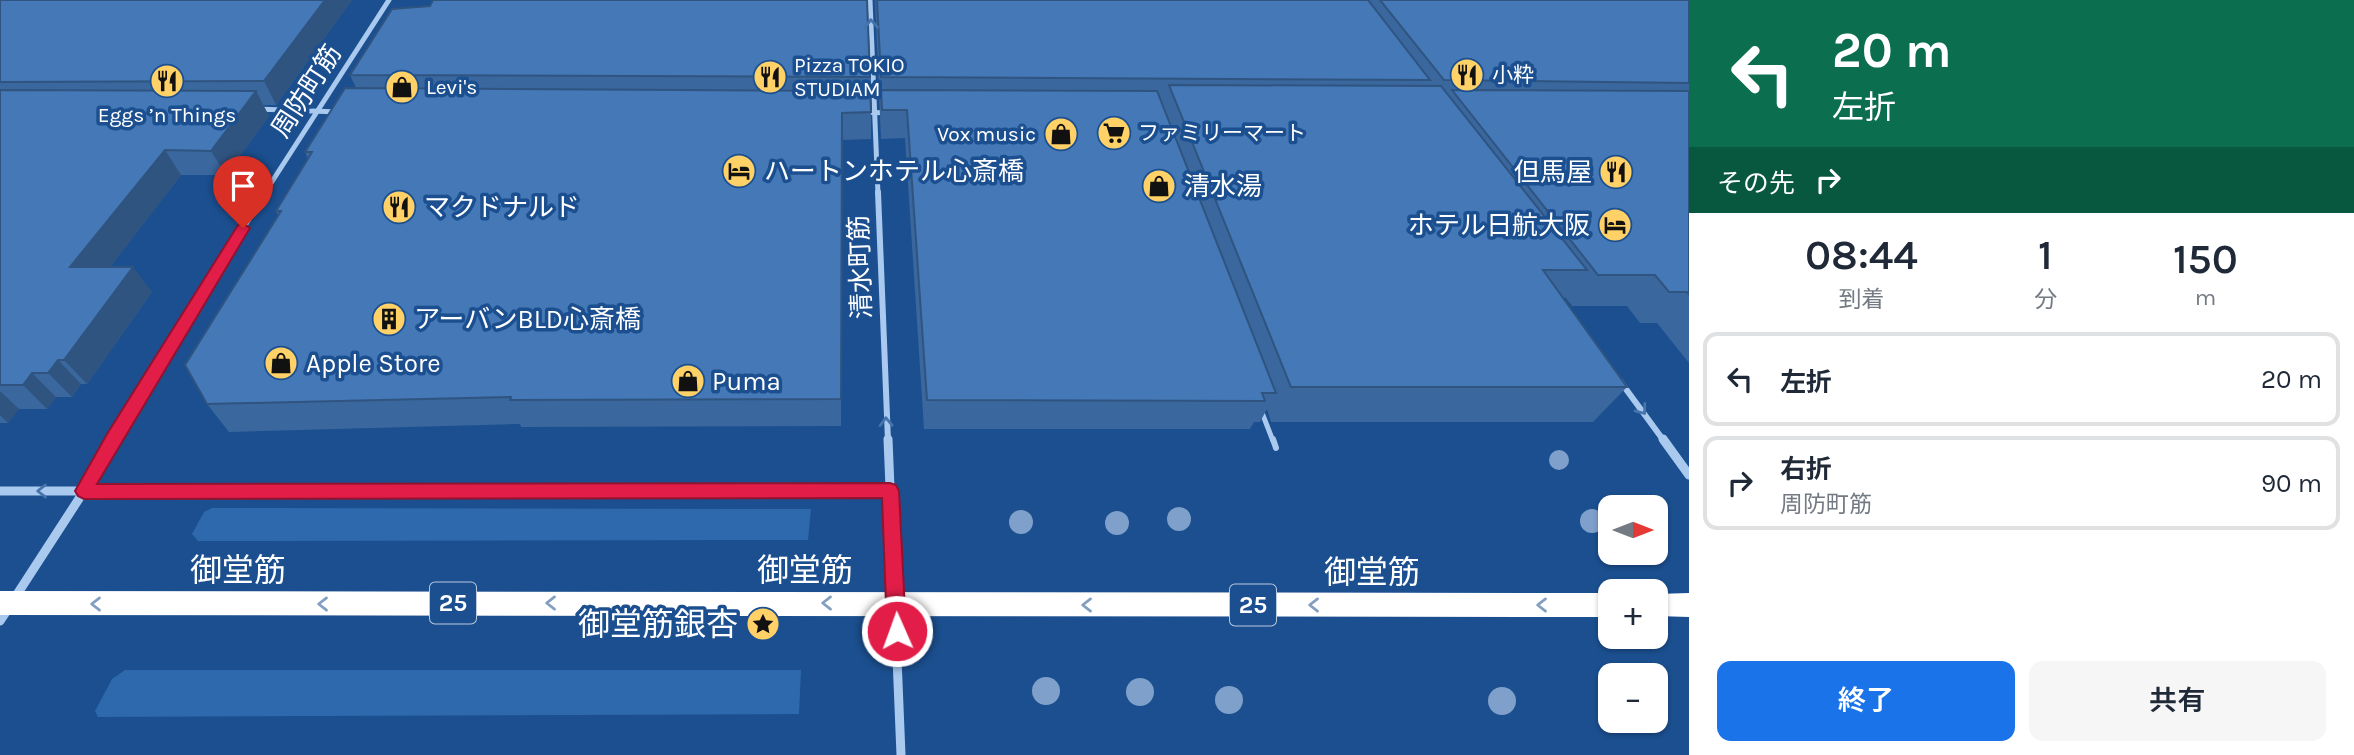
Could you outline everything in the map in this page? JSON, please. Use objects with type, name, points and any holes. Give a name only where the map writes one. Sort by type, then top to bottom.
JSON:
[{"type":"highway","name":"御堂筋","points":[[4,609],[895,603],[1598,605]]},
{"type":"highway","points":[[1668,606],[1689,606]]},
{"type":"street","name":"周防町筋","points":[[4,609],[84,491],[113,439],[315,111],[389,0]]},
{"type":"street","name":"清水町筋","points":[[870,0],[901,755]]},
{"type":"street","points":[[248,109],[345,112]]},
{"type":"street","points":[[847,112],[902,113]]},
{"type":"street","points":[[1614,372],[1689,475]]},
{"type":"street","points":[[0,491],[890,491]]},
{"type":"lane","points":[[1256,397],[1276,449]]},
{"type":"shaded area","points":[[212,508],[811,509],[808,540],[198,541],[192,534],[204,512]]},
{"type":"shaded area","points":[[125,670],[801,670],[799,714],[98,717],[95,711],[112,679]]},
{"type":"building","points":[[0,0],[325,0],[264,81],[0,82]]},
{"type":"building","points":[[433,0],[867,0],[870,77],[350,75],[392,9],[430,6]]},
{"type":"building","points":[[877,0],[1368,0],[1430,80],[881,77]]},
{"type":"building","points":[[1380,0],[1689,0],[1689,83],[1444,80]]},
{"type":"building","points":[[1169,85],[1441,86],[1587,270],[1543,270],[1627,387],[1291,387]]},
{"type":"building","points":[[345,88],[870,91],[871,112],[842,113],[841,399],[510,400],[511,397],[207,404],[185,365],[281,211],[276,211],[312,152],[305,152]]},
{"type":"building","points":[[0,90],[256,91],[211,151],[165,150],[70,267],[133,267],[64,360],[58,360],[48,373],[32,373],[23,385],[0,385]]},
{"type":"building","points":[[881,90],[1157,91],[1276,393],[1262,393],[1265,401],[927,400],[907,110],[882,110]]},
{"type":"building","name":"ホテル日航大阪","points":[[1452,90],[1689,91],[1689,294],[1669,292],[1655,275],[1598,275]]},
{"type":"place","name":"小粋","points":[[1467,75]]},
{"type":"place","name":"Pizza TOKIO STUDIAM","points":[[770,77]]},
{"type":"place","name":"Eggs ’n Things","points":[[167,81]]},
{"type":"place","name":"Levi's","points":[[402,87]]},
{"type":"place","name":"ファミリーマート","points":[[1114,133]]},
{"type":"place","name":"Vox music","points":[[1061,134]]},
{"type":"place","name":"ハートンホテル心斎橋","points":[[739,171]]},
{"type":"place","name":"但馬屋","points":[[1616,172]]},
{"type":"place","name":"清水湯","points":[[1159,186]]},
{"type":"place","name":"マクドナルド","points":[[399,207]]},
{"type":"place","name":"ホテル日航大阪","points":[[1615,225]]},
{"type":"place","name":"アーバンBLD心斎橋","points":[[389,319]]},
{"type":"place","name":"Apple Store","points":[[281,363]]},
{"type":"place","name":"Puma","points":[[688,381]]},
{"type":"place","name":"御堂筋銀杏","points":[[763,624]]},
{"type":"route","points":[[243,228],[84,491],[890,491],[897,631]]}]
